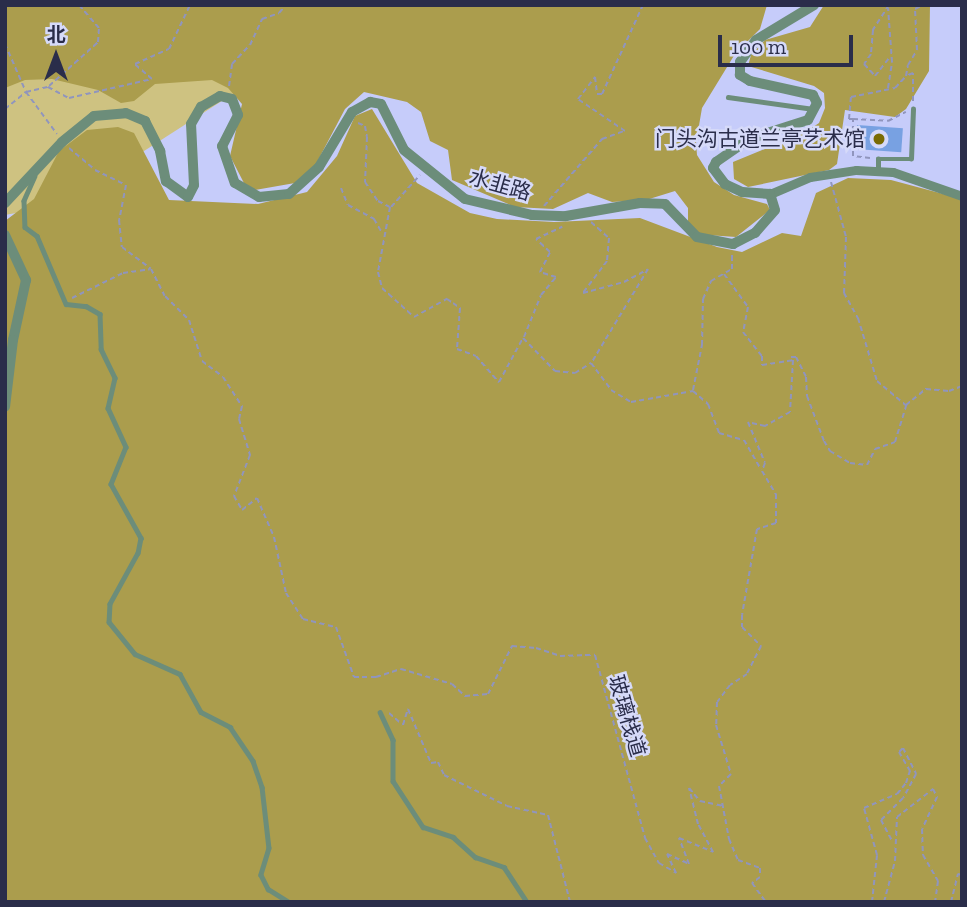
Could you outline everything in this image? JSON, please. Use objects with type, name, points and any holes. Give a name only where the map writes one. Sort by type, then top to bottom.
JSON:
[{"type":"street","points":[[814,5],[756,40],[740,62],[740,75],[813,95],[816,112],[808,120],[749,139],[716,162],[713,168],[725,184],[742,192],[770,194],[829,174],[878,171],[893,172],[962,196]]},
{"type":"street","points":[[5,203],[62,142],[94,116],[126,113],[145,121],[160,151],[166,181],[188,197],[194,185],[191,124],[201,107],[220,96],[228,98],[238,115],[222,146],[225,163],[235,183],[259,197],[289,194],[302,185],[319,167],[348,119]]},
{"type":"street","name":"水韭路","points":[[348,119],[359,106],[381,104],[404,150],[424,170],[465,199],[539,215],[566,216],[665,204],[697,237],[733,244]]},
{"type":"street","points":[[733,244],[768,220],[775,210],[770,194]]},
{"type":"street","points":[[5,235],[26,280],[5,407]]},
{"type":"lane","points":[[728,97],[759,104],[808,105],[816,112]]},
{"type":"lane","points":[[878,171],[878,159],[911,159],[913,109]]},
{"type":"lane","points":[[40,167],[24,201],[25,227],[37,236],[66,304],[86,306],[103,322],[101,349],[115,378],[108,408],[126,447],[111,484],[141,538],[138,553],[110,604],[109,622],[135,654],[180,674],[201,712],[230,727],[253,761],[262,787],[269,848],[261,875],[268,889],[289,902]]},
{"type":"lane","points":[[383,711],[393,740],[393,781],[423,827],[453,837],[475,857],[504,867],[527,902]]},
{"type":"path","points":[[5,109],[26,92],[48,87],[98,42],[99,29],[79,5]]},
{"type":"path","points":[[48,87],[69,99],[152,79],[135,64],[170,49],[190,5]]},
{"type":"path","points":[[228,98],[232,64],[250,45],[262,19],[279,13],[286,5]]},
{"type":"path","points":[[539,215],[556,187],[588,160],[602,139],[625,131],[578,99],[595,78],[597,94],[602,93],[643,5]]},
{"type":"path","points":[[887,89],[890,57],[888,5]]},
{"type":"path","points":[[888,5],[873,30],[871,54],[864,64],[875,76],[890,57]]},
{"type":"path","points":[[906,76],[913,73],[913,109],[888,121],[849,119],[851,97],[895,88],[906,76],[917,50],[915,9],[923,5]]},
{"type":"path","points":[[5,44],[26,92],[62,142],[95,170],[127,185],[119,220],[122,247],[151,269]]},
{"type":"path","points":[[348,119],[365,126],[365,181],[378,201],[390,207]]},
{"type":"path","points":[[853,119],[853,156],[878,159]]},
{"type":"path","points":[[424,170],[390,207],[382,232],[377,272],[382,288],[414,317],[447,299],[453,303],[460,309],[457,349],[476,355],[499,382],[523,338],[541,295],[556,277],[540,272],[550,252],[536,239],[562,228],[566,216]]},
{"type":"path","points":[[829,174],[846,237],[844,293],[858,318],[877,381],[906,405]]},
{"type":"path","points":[[341,188],[348,205],[374,219],[382,232]]},
{"type":"path","points":[[523,338],[555,371],[575,373],[591,363],[648,269],[624,282],[583,293],[607,261],[609,238],[579,214]]},
{"type":"path","points":[[693,391],[702,345],[703,299],[711,281],[732,269],[733,244]]},
{"type":"path","points":[[66,304],[79,292],[123,273],[151,269]]},
{"type":"path","name":"玻璃栈道","points":[[151,269],[165,296],[189,320],[202,361],[223,377],[242,405],[239,419],[250,455],[233,496],[242,510],[257,498],[274,537],[286,593],[303,619],[336,627],[354,677],[376,677],[401,668],[452,684],[465,696],[488,694],[512,646],[560,656],[596,655],[633,785],[645,838],[659,863],[676,873],[667,854],[689,864],[680,838],[713,852],[698,824],[689,788],[700,801],[724,806]]},
{"type":"path","points":[[724,274],[748,307],[743,332],[762,356],[762,365],[796,357],[806,377],[807,396],[824,440],[830,451],[850,463],[867,465],[875,449],[895,442],[906,405],[926,389],[949,391],[962,386]]},
{"type":"path","points":[[762,471],[765,463],[748,422],[765,426],[790,412],[790,357]]},
{"type":"path","points":[[591,363],[611,390],[631,402],[693,391]]},
{"type":"path","points":[[693,391],[708,404],[719,433],[744,440],[776,494],[776,523],[757,529],[742,615],[742,627],[761,646],[747,674],[730,685],[717,702],[716,725],[731,774],[719,786],[738,860],[760,868],[760,877],[752,883],[766,902]]},
{"type":"path","points":[[383,711],[403,724],[408,709],[431,763],[438,762],[444,775],[507,806],[548,815],[570,902]]},
{"type":"path","points":[[872,902],[877,855],[864,808],[897,794],[906,783],[910,771],[899,752],[904,748],[916,774],[903,798],[881,820],[892,841],[895,860],[884,902]]},
{"type":"path","points":[[892,841],[897,817],[933,789],[937,797],[922,829],[923,855],[938,881],[935,902]]},
{"type":"path","points":[[951,902],[958,874],[962,875]]},
{"type":"shaded area","points":[[5,5],[329,32],[60,205],[5,215]]},
{"type":"shaded area","points":[[5,5],[767,5],[760,29],[735,54],[702,108],[696,143],[697,155],[714,182],[734,195],[767,204],[770,210],[736,237],[693,234],[688,228],[688,208],[675,191],[646,200],[612,202],[588,193],[553,209],[515,207],[452,180],[448,150],[430,141],[421,112],[407,102],[364,92],[345,109],[316,164],[295,183],[255,190],[245,185],[230,156],[242,104],[228,88],[212,80],[155,84],[134,101],[121,103],[98,90],[52,79],[25,80],[5,88]]},
{"type":"shaded area","points":[[824,5],[930,5],[929,71],[906,109],[895,117],[845,110],[837,164],[829,170],[748,187],[734,179],[733,162],[804,133],[819,123],[825,108],[824,93],[814,86],[748,66],[751,55],[765,40],[810,27]]},
{"type":"shaded area","points":[[372,109],[417,183],[470,213],[497,219],[554,222],[640,218],[717,247],[742,252],[782,233],[801,236],[816,193],[848,178],[891,180],[962,199],[962,902],[5,902],[5,221],[34,199],[59,151],[87,130],[118,127],[134,133],[169,200],[258,204],[307,192],[337,156],[355,116]]},
{"type":"building","name":"门头沟古道兰亭艺术馆","points":[[857,125],[903,128],[901,152],[855,149]]},
{"type":"place","name":"门头沟古道兰亭艺术馆","points":[[879,139]]}]
